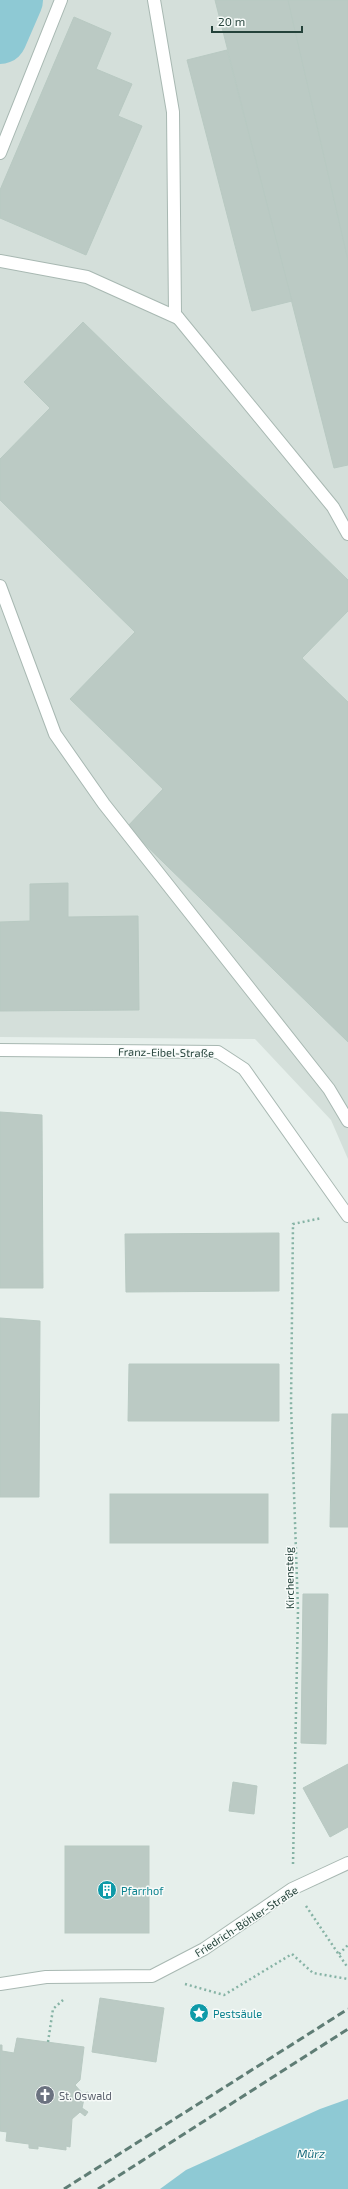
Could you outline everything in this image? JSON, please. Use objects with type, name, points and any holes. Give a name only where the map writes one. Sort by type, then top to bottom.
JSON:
[{"type":"street","points":[[0,154],[61,0]]},
{"type":"street","points":[[154,0],[173,112],[175,314],[333,507],[348,534]]},
{"type":"street","points":[[0,261],[87,277],[178,318]]},
{"type":"street","points":[[0,586],[55,734],[104,804],[329,1089],[348,1121]]},
{"type":"street","name":"Franz-Eibel-Straße","points":[[0,1050],[218,1052],[244,1069],[347,1214]]},
{"type":"street","name":"Friedrich-Böhler-Straße","points":[[0,1984],[46,1977],[152,1976],[204,1949],[292,1889],[348,1863]]},
{"type":"path","name":"Kirchensteig","points":[[292,1889],[298,1610],[291,1405],[293,1224],[347,1214]]},
{"type":"path","points":[[292,1889],[296,1891],[348,1968]]},
{"type":"path","points":[[339,1954],[348,1944]]},
{"type":"path","points":[[181,1983],[224,1995],[292,1954],[313,1973],[348,1978]]},
{"type":"path","points":[[48,2042],[53,2009],[64,1999]]},
{"type":"shaded area","points":[[0,0],[348,0],[348,1159],[331,1120],[255,1039],[0,1037]]},
{"type":"water","name":"Mürz","points":[[348,2099],[348,2189],[160,2189],[186,2170],[320,2109]]},
{"type":"building","points":[[215,0],[288,0],[348,260],[348,465],[334,468]]},
{"type":"building","points":[[288,0],[348,0],[348,260]]},
{"type":"building","points":[[74,17],[111,33],[96,69],[132,84],[118,116],[142,126],[86,255],[0,218],[0,190]]},
{"type":"building","points":[[227,50],[292,301],[252,311],[187,60]]},
{"type":"building","points":[[83,322],[348,580],[348,611],[302,658],[348,702],[348,1042],[127,827],[163,789],[70,699],[135,632],[0,500],[0,459],[50,408],[24,382]]},
{"type":"building","points":[[68,883],[68,917],[138,916],[139,1010],[0,1011],[0,922],[30,921],[30,884]]},
{"type":"building","points":[[0,1112],[42,1115],[43,1288],[0,1288]]},
{"type":"building","points":[[279,1233],[279,1291],[126,1292],[125,1234]]},
{"type":"building","points":[[0,1318],[40,1321],[39,1497],[0,1497]]},
{"type":"building","points":[[129,1364],[279,1364],[279,1421],[128,1421]]},
{"type":"building","points":[[332,1414],[348,1414],[348,1527],[330,1527]]},
{"type":"building","points":[[110,1494],[268,1494],[268,1543],[110,1543]]},
{"type":"building","points":[[303,1594],[328,1594],[326,1744],[301,1743]]},
{"type":"building","points":[[348,1764],[348,1827],[330,1837],[303,1788]]},
{"type":"building","points":[[233,1782],[257,1786],[254,1814],[229,1811]]},
{"type":"building","name":"Pfarrhof","points":[[65,1846],[149,1846],[149,1933],[65,1933]]},
{"type":"building","points":[[100,1998],[164,2008],[156,2062],[92,2052]]},
{"type":"building","name":"St. Oswald","points":[[17,2038],[84,2047],[80,2080],[75,2085],[83,2094],[88,2092],[90,2096],[84,2099],[82,2108],[88,2112],[85,2116],[80,2112],[72,2119],[70,2147],[66,2146],[66,2150],[38,2146],[38,2149],[29,2148],[29,2144],[6,2141],[7,2132],[0,2131],[0,2045],[2,2045],[2,2051],[14,2053]]},
{"type":"waterway","points":[[0,37],[16,0]]},
{"type":"railway","points":[[64,2189],[348,2009]]},
{"type":"railway","points":[[98,2189],[348,2029]]},
{"type":"place","name":"Pfarrhof","points":[[107,1890]]},
{"type":"place","name":"Pestsäule","points":[[199,2013]]},
{"type":"place","name":"St. Oswald","points":[[45,2095]]}]
